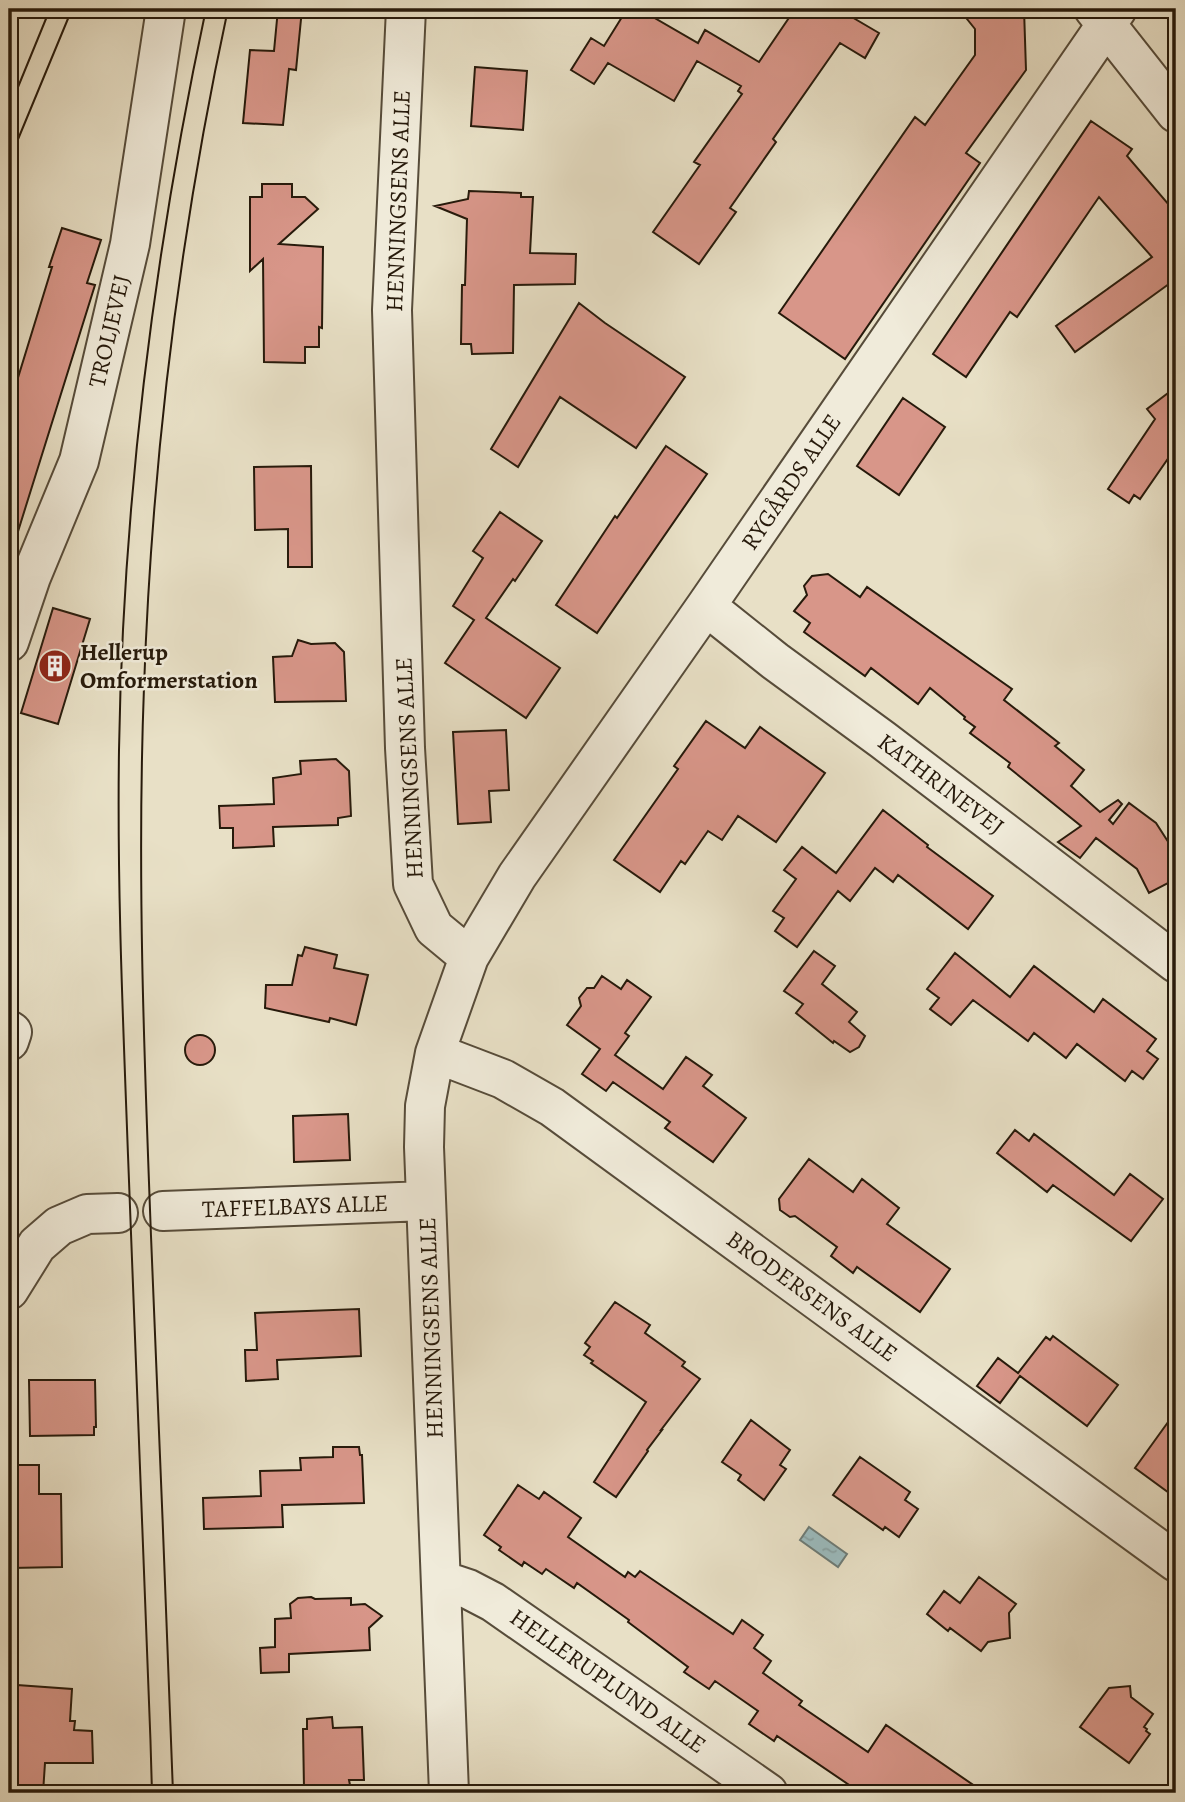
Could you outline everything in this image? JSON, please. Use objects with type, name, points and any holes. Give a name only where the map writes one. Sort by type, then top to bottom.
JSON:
[{"type":"street","name":"TROLJEVEJ","points":[[9,642],[31,577],[79,461],[130,244],[166,9]]},
{"type":"street","name":"HENNINGSENS ALLE","points":[[407,9],[392,310],[405,748],[413,884],[434,928],[469,957],[435,1053],[425,1106],[424,1147],[449,1793]]},
{"type":"street","name":"RYGÅRDS ALLE","points":[[469,957],[517,876],[706,606],[1106,14]]},
{"type":"street","points":[[1106,14],[1176,113]]},
{"type":"street","name":"KATHRINEVEJ","points":[[706,606],[775,662],[883,740],[1176,962]]},
{"type":"street","points":[[9,1030],[12,1032],[9,1041]]},
{"type":"street","name":"BRODERSENS ALLE","points":[[435,1053],[503,1079],[552,1107],[1176,1562]]},
{"type":"street","name":"TAFFELBAYS ALLE","points":[[163,1211],[426,1201]]},
{"type":"street","points":[[9,1290],[37,1245],[59,1226],[88,1214],[118,1213]]},
{"type":"street","name":"HELLERUPLUND ALLE","points":[[441,1580],[494,1602],[768,1793]]},
{"type":"water","points":[[809,1527],[847,1554],[838,1567],[800,1540]]},
{"type":"building","points":[[278,9],[302,9],[296,70],[289,69],[283,125],[243,123],[250,50],[274,51]]},
{"type":"building","points":[[627,9],[639,9],[698,43],[705,30],[759,62],[795,9],[838,9],[879,33],[865,58],[840,43],[773,139],[776,142],[730,208],[736,212],[699,264],[653,232],[700,165],[694,162],[742,94],[738,91],[741,86],[697,61],[674,101],[608,63],[594,84],[571,70],[591,38],[604,46]]},
{"type":"building","points":[[959,9],[1024,9],[1026,70],[966,153],[980,163],[845,359],[779,313],[915,117],[925,125],[975,55],[975,29]]},
{"type":"building","points":[[475,67],[527,71],[523,130],[471,126]]},
{"type":"building","points":[[1091,121],[1132,149],[1127,156],[1176,213],[1176,284],[1173,281],[1075,352],[1056,326],[1152,257],[1099,197],[1017,317],[1010,312],[966,377],[933,354]]},
{"type":"building","points":[[262,184],[292,184],[292,197],[305,197],[318,209],[279,244],[323,247],[322,328],[319,327],[319,347],[305,347],[305,363],[264,362],[263,259],[250,271],[250,197],[262,197]]},
{"type":"building","points":[[469,191],[521,193],[521,197],[533,197],[530,253],[576,254],[575,284],[514,285],[513,353],[472,354],[471,344],[461,344],[467,219],[435,206],[468,199]]},
{"type":"building","points":[[62,228],[101,240],[87,283],[95,285],[15,541],[9,540],[9,407]]},
{"type":"building","points":[[579,303],[685,377],[636,448],[560,397],[518,467],[491,449]]},
{"type":"building","points":[[1176,387],[1176,447],[1140,499],[1134,495],[1129,503],[1108,489],[1155,419],[1147,409]]},
{"type":"building","points":[[903,398],[945,427],[899,495],[857,466]]},
{"type":"building","points":[[666,446],[707,474],[597,633],[556,605],[615,516],[617,518]]},
{"type":"building","points":[[311,466],[312,567],[288,567],[288,529],[255,530],[254,467]]},
{"type":"building","points":[[500,512],[542,541],[486,618],[560,668],[526,718],[445,663],[474,620],[453,606],[483,558],[473,551]]},
{"type":"building","points":[[828,574],[860,597],[867,587],[1012,689],[1004,700],[1059,743],[1055,746],[1084,770],[1071,786],[1100,812],[1118,800],[1122,804],[1109,820],[1113,824],[1129,803],[1156,823],[1176,854],[1176,879],[1149,893],[1137,869],[1096,838],[1080,858],[1058,842],[1081,826],[1008,767],[1010,763],[970,733],[975,727],[930,688],[918,704],[871,668],[865,676],[804,632],[810,623],[794,611],[807,595],[804,586],[812,576]]},
{"type":"building","name":"Hellerup Omformerstation","points":[[53,608],[90,619],[58,724],[21,713]]},
{"type":"building","points":[[298,640],[311,644],[335,643],[344,652],[346,701],[275,702],[273,657],[292,656]]},
{"type":"building","points":[[706,721],[745,748],[760,727],[825,773],[776,842],[738,816],[722,840],[708,831],[685,864],[681,861],[660,892],[614,860],[678,769],[674,766]]},
{"type":"building","points":[[506,730],[509,790],[489,791],[491,822],[458,824],[453,732]]},
{"type":"building","points":[[336,759],[349,771],[351,816],[338,818],[338,825],[273,827],[274,846],[233,848],[233,828],[220,828],[219,806],[274,804],[273,778],[301,774],[300,761]]},
{"type":"building","points":[[883,810],[993,896],[968,929],[898,875],[893,882],[875,868],[850,901],[838,891],[797,947],[775,931],[784,918],[773,911],[796,879],[784,870],[802,847],[836,873]]},
{"type":"building","points":[[305,947],[337,955],[334,968],[368,975],[356,1025],[330,1018],[329,1022],[265,1008],[266,985],[292,985],[298,955],[302,956]]},
{"type":"building","points":[[814,951],[835,966],[822,984],[857,1012],[849,1022],[865,1036],[859,1047],[850,1052],[834,1041],[833,1043],[796,1013],[803,1004],[784,991]]},
{"type":"building","points":[[955,953],[1010,997],[1034,966],[1094,1012],[1103,999],[1156,1039],[1147,1051],[1158,1059],[1143,1079],[1132,1071],[1125,1081],[1077,1044],[1066,1058],[1034,1033],[1028,1041],[973,1000],[951,1025],[930,1009],[939,998],[927,989]]},
{"type":"building","points":[[602,976],[621,989],[627,980],[651,997],[625,1033],[629,1036],[615,1055],[663,1089],[686,1057],[712,1075],[703,1086],[746,1118],[713,1162],[665,1128],[670,1122],[613,1082],[606,1091],[582,1074],[600,1049],[567,1025],[581,1006],[579,998],[587,988],[594,988]]},
{"type":"building","points":[[200,1035],[211,1039],[215,1050],[211,1061],[200,1065],[189,1061],[185,1050],[189,1039]]},
{"type":"building","points":[[348,1114],[350,1160],[294,1162],[293,1116]]},
{"type":"building","points":[[1015,1130],[1029,1141],[1034,1134],[1114,1195],[1130,1174],[1163,1199],[1131,1241],[1053,1185],[1047,1192],[997,1153]]},
{"type":"building","points":[[809,1159],[853,1192],[862,1179],[899,1208],[887,1224],[950,1269],[920,1312],[857,1267],[853,1273],[831,1256],[837,1247],[795,1216],[790,1217],[780,1210],[779,1199]]},
{"type":"building","points":[[615,1302],[650,1325],[645,1333],[685,1362],[682,1366],[700,1379],[661,1430],[616,1497],[594,1482],[646,1402],[591,1363],[593,1361],[584,1355],[590,1347],[585,1343]]},
{"type":"building","points":[[359,1309],[361,1356],[277,1360],[278,1379],[246,1381],[245,1350],[257,1350],[255,1313]]},
{"type":"building","points":[[1053,1336],[1118,1385],[1087,1426],[1020,1376],[1000,1403],[977,1386],[998,1358],[1018,1373],[1046,1337],[1050,1340]]},
{"type":"building","points":[[29,1380],[95,1380],[94,1435],[30,1436]]},
{"type":"building","points":[[1176,1411],[1176,1498],[1135,1468]]},
{"type":"building","points":[[751,1420],[790,1450],[780,1465],[786,1469],[764,1500],[738,1480],[741,1475],[722,1462]]},
{"type":"building","points":[[333,1447],[359,1447],[362,1455],[364,1503],[282,1505],[283,1527],[204,1529],[203,1498],[261,1496],[260,1471],[301,1470],[300,1458],[333,1457]]},
{"type":"building","points":[[860,1457],[910,1492],[905,1500],[918,1509],[899,1537],[885,1527],[883,1530],[833,1495]]},
{"type":"building","points":[[11,1465],[39,1465],[39,1494],[61,1494],[62,1567],[11,1568]]},
{"type":"building","points":[[518,1485],[539,1499],[544,1492],[581,1518],[568,1537],[625,1577],[628,1572],[635,1577],[640,1571],[733,1634],[742,1620],[763,1635],[754,1648],[771,1661],[763,1673],[802,1701],[799,1705],[868,1752],[886,1725],[985,1793],[861,1793],[777,1736],[774,1741],[749,1724],[758,1711],[715,1681],[709,1689],[684,1672],[688,1667],[577,1583],[574,1588],[546,1569],[542,1574],[524,1562],[522,1566],[499,1550],[501,1547],[484,1535]]},
{"type":"building","points":[[979,1577],[1016,1604],[1009,1613],[1010,1638],[988,1642],[981,1651],[950,1628],[948,1631],[927,1614],[944,1591],[960,1603]]},
{"type":"building","points":[[298,1598],[351,1598],[351,1605],[365,1604],[382,1616],[369,1628],[370,1650],[289,1654],[289,1672],[261,1673],[260,1648],[275,1647],[275,1619],[291,1618],[290,1604]]},
{"type":"building","points":[[17,1685],[72,1689],[70,1721],[75,1721],[74,1730],[92,1731],[93,1763],[45,1763],[43,1793],[9,1793]]},
{"type":"building","points":[[1130,1686],[1131,1697],[1153,1714],[1144,1727],[1150,1734],[1129,1763],[1080,1727],[1109,1688]]},
{"type":"building","points":[[332,1717],[333,1728],[362,1727],[364,1780],[349,1780],[350,1785],[304,1788],[303,1729],[307,1729],[307,1719]]},
{"type":"tram line","points":[[9,109],[50,9]]},
{"type":"tram line","points":[[9,161],[72,9]]},
{"type":"tram line","points":[[152,1793],[121,952],[119,750],[127,563],[144,377],[171,192],[206,9]]},
{"type":"tram line","points":[[173,1793],[144,1030],[141,893],[144,687],[154,516],[171,346],[196,177],[228,9]]},
{"type":"place","name":"Hellerup Omformerstation","points":[[55,666]]}]
